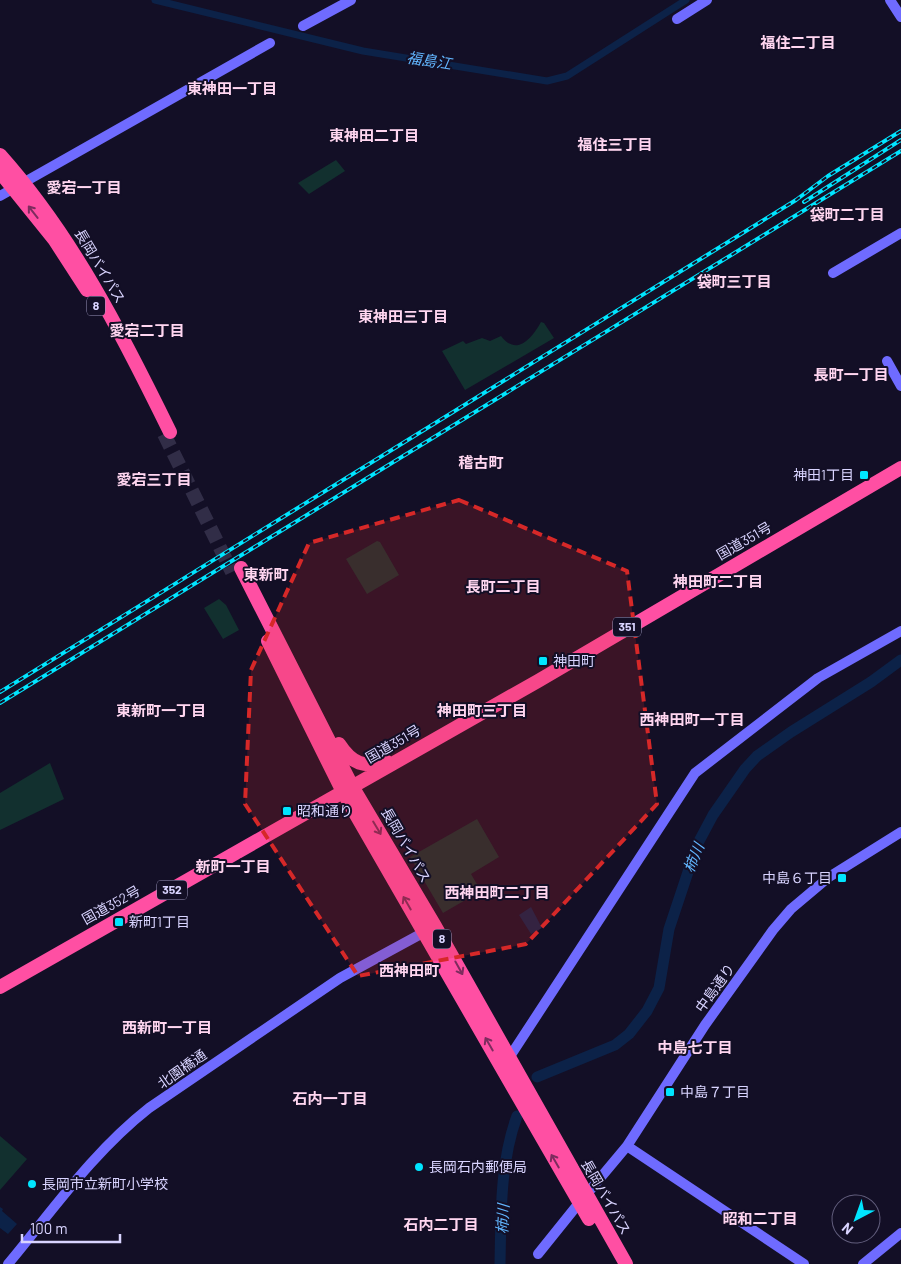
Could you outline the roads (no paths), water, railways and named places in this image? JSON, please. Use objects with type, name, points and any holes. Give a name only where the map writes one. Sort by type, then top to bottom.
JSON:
[{"type":"highway","name":"長岡バイパス","points":[[0,155],[82,282],[167,433]]},
{"type":"highway","name":"長岡バイパス","points":[[0,172],[19,186]]},
{"type":"highway","name":"国道351号","points":[[348,789],[901,468]]},
{"type":"highway","name":"長岡バイパス","points":[[348,789],[316,714],[237,570],[348,789],[506,1062],[583,1199],[615,1264]]},
{"type":"highway","points":[[316,714],[349,758],[356,763],[376,765],[401,758]]},
{"type":"highway","name":"国道352号","points":[[0,987],[348,789]]},
{"type":"highway","name":"長岡バイパス","points":[[583,1199],[626,1264]]},
{"type":"street","points":[[303,26],[351,0]]},
{"type":"street","points":[[677,19],[707,0]]},
{"type":"street","points":[[890,0],[901,17]]},
{"type":"street","points":[[0,196],[270,43]]},
{"type":"street","points":[[833,273],[901,233]]},
{"type":"street","points":[[887,361],[901,386]]},
{"type":"street","points":[[506,1062],[695,773],[818,678],[901,631]]},
{"type":"street","name":"中島通り","points":[[538,1254],[627,1146],[705,1025],[773,930],[791,909],[829,877],[901,832]]},
{"type":"street","name":"北園橋通","points":[[8,1264],[94,1159],[137,1117],[340,978],[430,929]]},
{"type":"street","points":[[627,1146],[804,1264]]},
{"type":"street","points":[[863,1264],[901,1233]]},
{"type":"water","points":[[531,907],[542,928],[531,934],[519,915]]},
{"type":"water","points":[[0,1207],[17,1224],[8,1234],[0,1228]]},
{"type":"waterway","name":"福島江","points":[[155,0],[363,51],[547,81],[567,76],[686,0]]},
{"type":"waterway","name":"柿川","points":[[537,1077],[615,1045],[629,1034],[647,1011],[659,988],[669,929],[697,845],[713,815],[745,769],[757,756],[791,732],[871,682],[901,660]]},
{"type":"waterway","name":"柿川","points":[[500,1264],[504,1170],[511,1134],[517,1116]]},
{"type":"tunnel","points":[[164,434],[232,572]]},
{"type":"railway","points":[[0,692],[796,200],[828,176],[901,131]]},
{"type":"railway","points":[[804,202],[901,140]]},
{"type":"railway","points":[[0,703],[901,151]]},
{"type":"place","name":"神田1丁目","points":[[864,475]]},
{"type":"place","name":"神田町","points":[[543,661]]},
{"type":"place","name":"昭和通り","points":[[287,811]]},
{"type":"place","name":"中島６丁目","points":[[842,878]]},
{"type":"place","name":"新町1丁目","points":[[119,922]]},
{"type":"place","name":"中島７丁目","points":[[670,1092]]},
{"type":"place","name":"長岡石内郵便局","points":[[419,1167]]},
{"type":"place","name":"長岡市立新町小学校","points":[[32,1184]]},
{"type":"district","name":"福住二丁目","points":[[798,43]]},
{"type":"district","name":"東神田一丁目","points":[[232,89]]},
{"type":"district","name":"東神田二丁目","points":[[374,136]]},
{"type":"district","name":"福住三丁目","points":[[615,145]]},
{"type":"district","name":"愛宕一丁目","points":[[84,188]]},
{"type":"district","name":"袋町二丁目","points":[[847,215]]},
{"type":"district","name":"袋町三丁目","points":[[734,282]]},
{"type":"district","name":"東神田三丁目","points":[[403,317]]},
{"type":"district","name":"愛宕二丁目","points":[[147,331]]},
{"type":"district","name":"長町一丁目","points":[[851,375]]},
{"type":"district","name":"稽古町","points":[[481,463]]},
{"type":"district","name":"愛宕三丁目","points":[[154,480]]},
{"type":"district","name":"東新町","points":[[266,575]]},
{"type":"district","name":"神田町二丁目","points":[[718,582]]},
{"type":"district","name":"長町二丁目","points":[[503,587]]},
{"type":"district","name":"東新町一丁目","points":[[161,711]]},
{"type":"district","name":"神田町三丁目","points":[[482,711]]},
{"type":"district","name":"西神田町一丁目","points":[[692,720]]},
{"type":"district","name":"新町一丁目","points":[[233,867]]},
{"type":"district","name":"西神田町二丁目","points":[[497,893]]},
{"type":"district","name":"西神田町","points":[[409,971]]},
{"type":"district","name":"西新町一丁目","points":[[167,1028]]},
{"type":"district","name":"中島七丁目","points":[[695,1048]]},
{"type":"district","name":"石内一丁目","points":[[330,1099]]},
{"type":"district","name":"昭和二丁目","points":[[760,1219]]},
{"type":"district","name":"石内二丁目","points":[[441,1225]]}]
